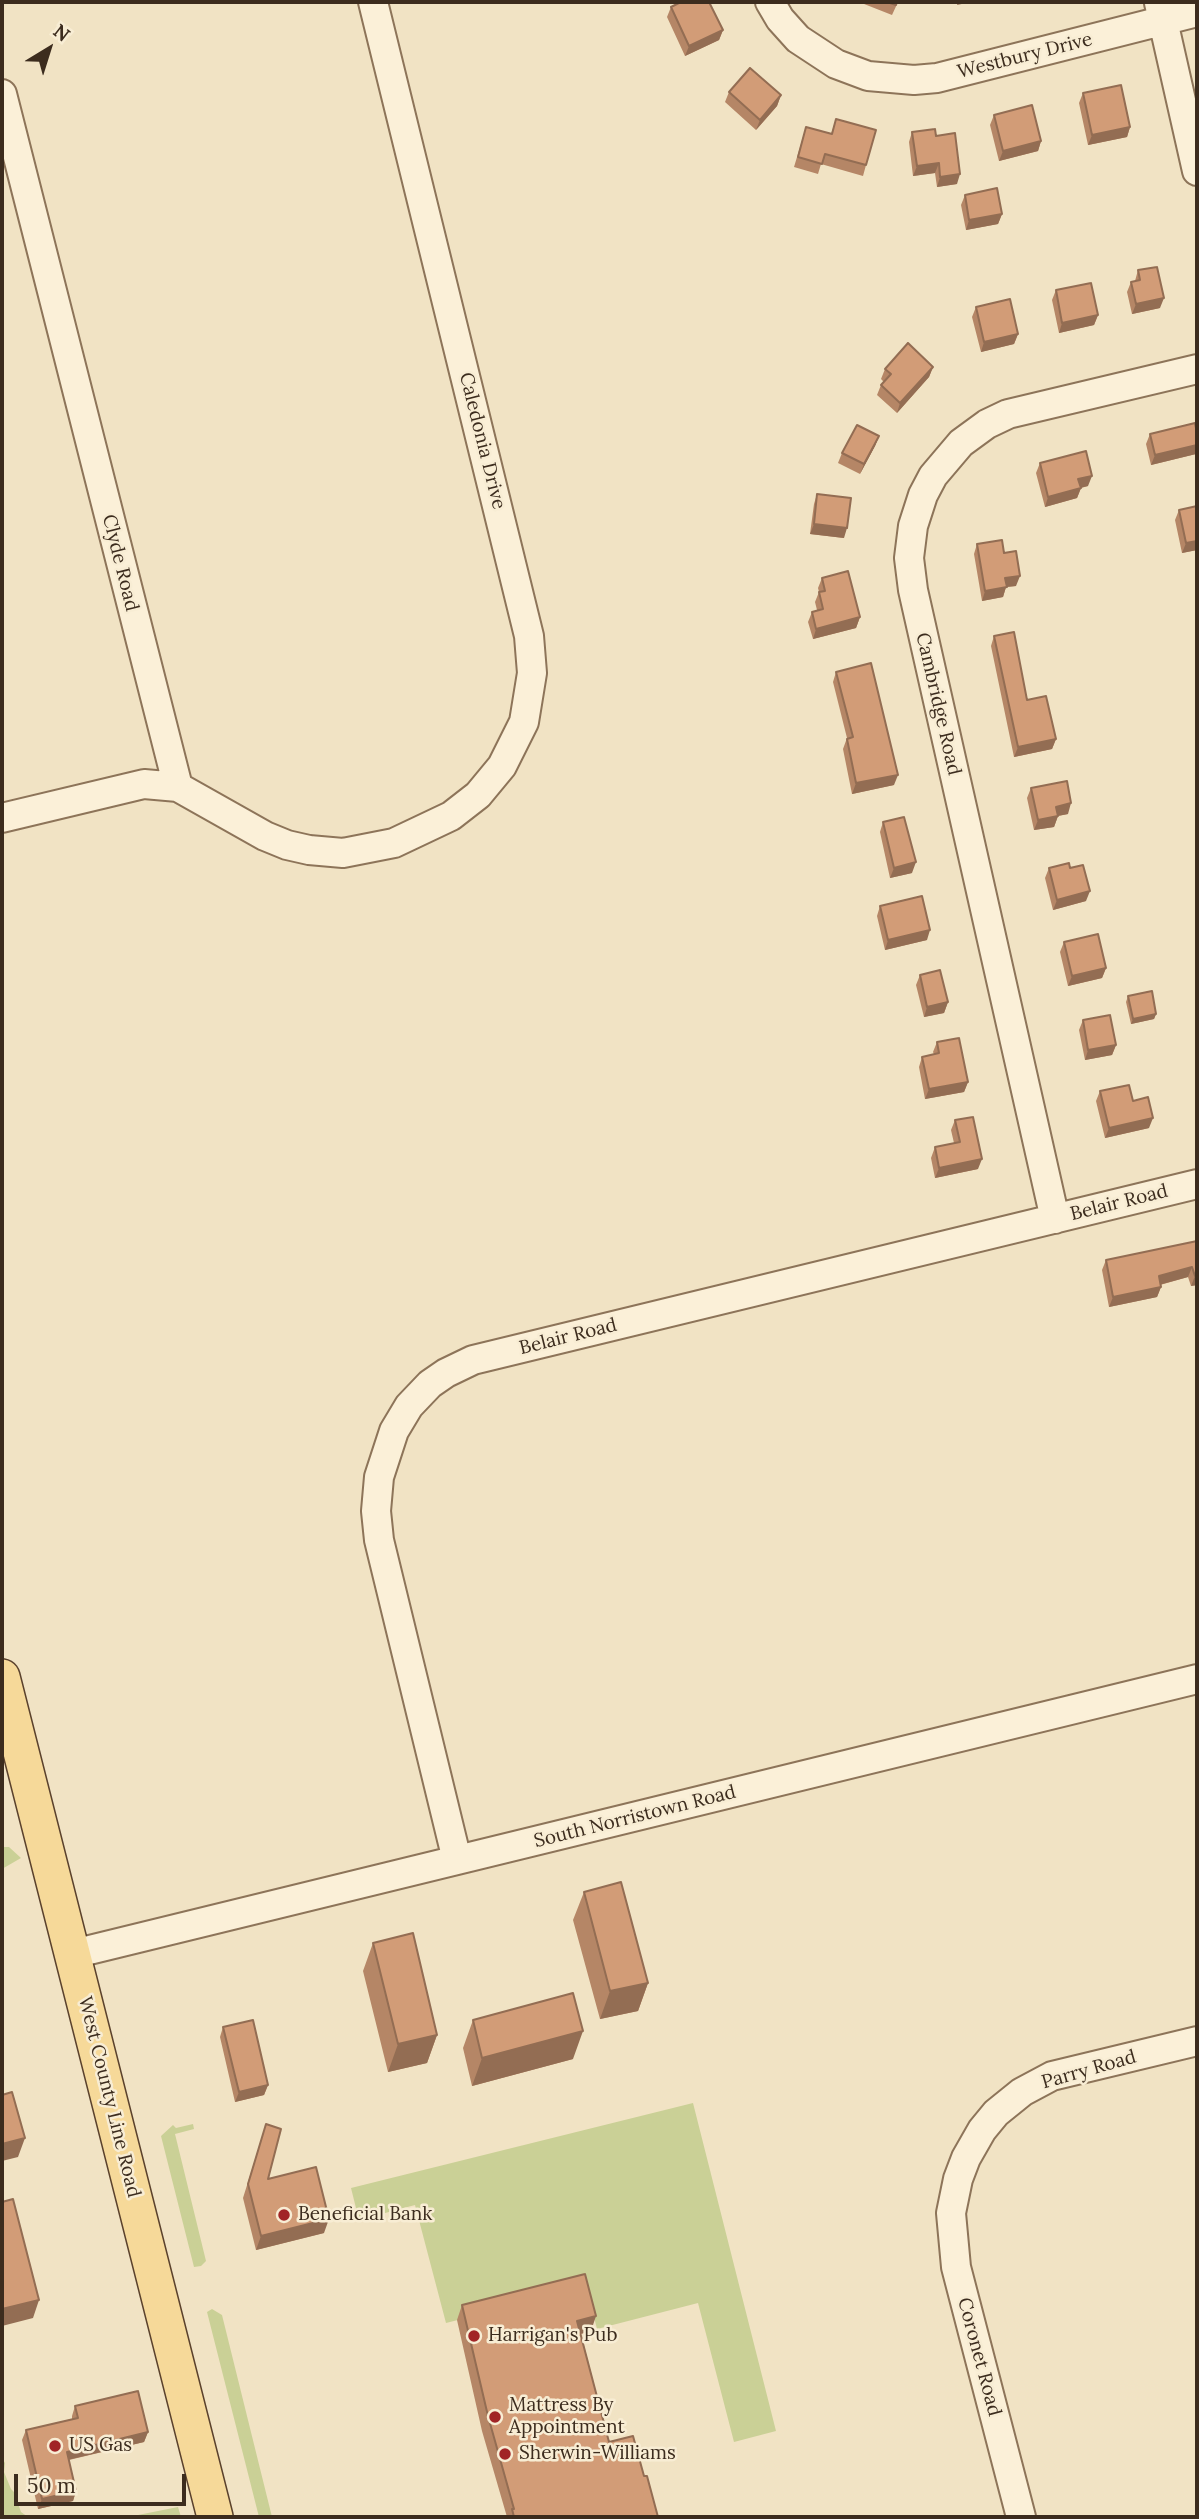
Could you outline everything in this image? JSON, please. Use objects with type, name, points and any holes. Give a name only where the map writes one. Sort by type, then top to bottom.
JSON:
[{"type":"main road","name":"West County Line Road","points":[[2,1677],[215,2517]]},
{"type":"street","name":"Caledonia Drive","points":[[178,787],[265,836],[309,850],[343,853],[364,851],[394,844],[411,836],[451,816],[478,795],[502,766],[524,722],[532,673],[529,636],[373,2]]},
{"type":"street","name":"Westbury Drive","points":[[770,2],[780,19],[798,39],[816,53],[852,70],[891,80],[937,78],[1161,11],[1197,12]]},
{"type":"street","points":[[1161,11],[1197,171]]},
{"type":"street","name":"Clyde Road","points":[[2,94],[178,787]]},
{"type":"street","name":"Cambridge Road","points":[[1055,1219],[913,590],[909,558],[913,526],[923,495],[946,458],[961,443],[988,424],[1008,414],[1197,369]]},
{"type":"street","points":[[2,818],[144,784],[178,787]]},
{"type":"street","name":"Belair Road","points":[[457,1860],[379,1540],[376,1511],[379,1477],[394,1431],[409,1406],[430,1384],[473,1360],[1197,1184]]},
{"type":"street","name":"South Norristown Road","points":[[73,1954],[1197,1679]]},
{"type":"street","name":"Parry Road","points":[[955,2194],[966,2158],[982,2130],[996,2113],[1022,2092],[1052,2076],[1197,2041]]},
{"type":"street","name":"Coronet Road","points":[[955,2194],[951,2233],[956,2267],[1021,2517]]},
{"type":"green space","points":[[2,1847],[9,1847],[21,1858],[2,1869]]},
{"type":"green space","points":[[693,2103],[776,2431],[734,2442],[698,2303],[597,2329],[590,2301],[579,2289],[446,2323],[415,2205],[359,2220],[351,2188]]},
{"type":"green space","points":[[193,2124],[194,2129],[175,2134],[206,2261],[201,2266],[194,2267],[161,2136],[173,2125],[176,2128]]},
{"type":"green space","points":[[212,2309],[222,2315],[272,2517],[259,2517],[207,2312]]},
{"type":"green space","points":[[2,2458],[5,2463],[4,2472],[21,2512],[28,2517],[2,2517]]},
{"type":"green space","points":[[178,2507],[181,2517],[128,2517]]},
{"type":"building","points":[[681,2],[709,2],[723,30],[689,46],[671,7]]},
{"type":"building","points":[[750,68],[781,95],[760,120],[729,92]]},
{"type":"building","points":[[1121,85],[1130,127],[1092,135],[1083,93]]},
{"type":"building","points":[[1032,105],[1041,141],[1003,151],[994,115]]},
{"type":"building","points":[[836,119],[876,130],[866,165],[825,154],[822,164],[798,157],[806,127],[832,134]]},
{"type":"building","points":[[935,129],[936,136],[955,133],[960,174],[940,177],[939,163],[917,166],[912,132]]},
{"type":"building","points":[[997,188],[1002,214],[969,220],[965,195]]},
{"type":"building","points":[[1157,267],[1164,298],[1136,304],[1131,282],[1140,280],[1138,270]]},
{"type":"building","points":[[1091,283],[1098,315],[1062,323],[1056,290]]},
{"type":"building","points":[[1010,299],[1018,334],[984,342],[976,307]]},
{"type":"building","points":[[908,343],[933,367],[900,403],[881,385],[891,374],[885,369]]},
{"type":"building","points":[[1195,423],[1197,445],[1155,455],[1150,434]]},
{"type":"building","points":[[857,425],[879,436],[864,464],[842,453]]},
{"type":"building","points":[[1086,451],[1092,476],[1078,479],[1081,488],[1048,497],[1040,463]]},
{"type":"building","points":[[817,494],[851,498],[847,528],[814,524]]},
{"type":"building","points":[[1197,506],[1197,541],[1186,543],[1179,510]]},
{"type":"building","points":[[1002,540],[1004,553],[1016,551],[1020,576],[1005,578],[1007,587],[985,591],[977,544]]},
{"type":"building","points":[[848,571],[860,617],[816,629],[812,612],[823,609],[819,592],[825,591],[822,578]]},
{"type":"building","points":[[1014,632],[1027,700],[1046,696],[1056,739],[1018,747],[994,636]]},
{"type":"building","points":[[871,663],[898,775],[856,783],[847,739],[853,737],[836,672]]},
{"type":"building","points":[[1067,781],[1071,803],[1056,807],[1058,816],[1038,820],[1031,788]]},
{"type":"building","points":[[904,817],[916,862],[894,868],[883,822]]},
{"type":"building","points":[[1069,863],[1070,868],[1083,865],[1090,891],[1057,900],[1049,868]]},
{"type":"building","points":[[922,896],[930,930],[888,940],[880,906]]},
{"type":"building","points":[[1098,934],[1106,968],[1072,976],[1064,942]]},
{"type":"building","points":[[940,970],[948,1002],[927,1007],[920,975]]},
{"type":"building","points":[[1152,991],[1156,1014],[1133,1019],[1128,996]]},
{"type":"building","points":[[1110,1015],[1116,1045],[1088,1050],[1083,1020]]},
{"type":"building","points":[[959,1038],[968,1082],[929,1089],[922,1057],[939,1053],[937,1042]]},
{"type":"building","points":[[1129,1085],[1133,1101],[1148,1097],[1153,1118],[1109,1128],[1100,1091]]},
{"type":"building","points":[[973,1117],[982,1159],[939,1168],[935,1147],[960,1142],[955,1120]]},
{"type":"building","points":[[1197,1241],[1197,1276],[1192,1267],[1159,1276],[1161,1287],[1113,1297],[1106,1260]]},
{"type":"building","points":[[621,1882],[648,1983],[610,1991],[584,1892]]},
{"type":"building","points":[[413,1933],[437,2035],[398,2044],[373,1943]]},
{"type":"building","points":[[573,1993],[583,2031],[482,2058],[473,2020]]},
{"type":"building","points":[[253,2020],[268,2085],[239,2092],[223,2027]]},
{"type":"building","points":[[12,2092],[25,2138],[2,2144],[2,2095]]},
{"type":"building","points":[[266,2124],[281,2129],[268,2179],[316,2167],[329,2219],[261,2236],[248,2184]]},
{"type":"building","points":[[13,2199],[39,2300],[2,2309],[2,2202]]},
{"type":"building","points":[[585,2274],[596,2316],[577,2321],[609,2442],[633,2436],[658,2517],[514,2517],[462,2305]]},
{"type":"building","points":[[138,2391],[148,2432],[67,2452],[76,2491],[42,2499],[26,2430],[78,2418],[75,2406]]},
{"type":"place","name":"Beneficial Bank","points":[[284,2215]]},
{"type":"place","name":"Harrigan's Pub","points":[[474,2336]]},
{"type":"place","name":"Mattress By Appointment","points":[[495,2417]]},
{"type":"place","name":"US Gas","points":[[55,2446]]},
{"type":"place","name":"Sherwin-Williams","points":[[505,2454]]}]
